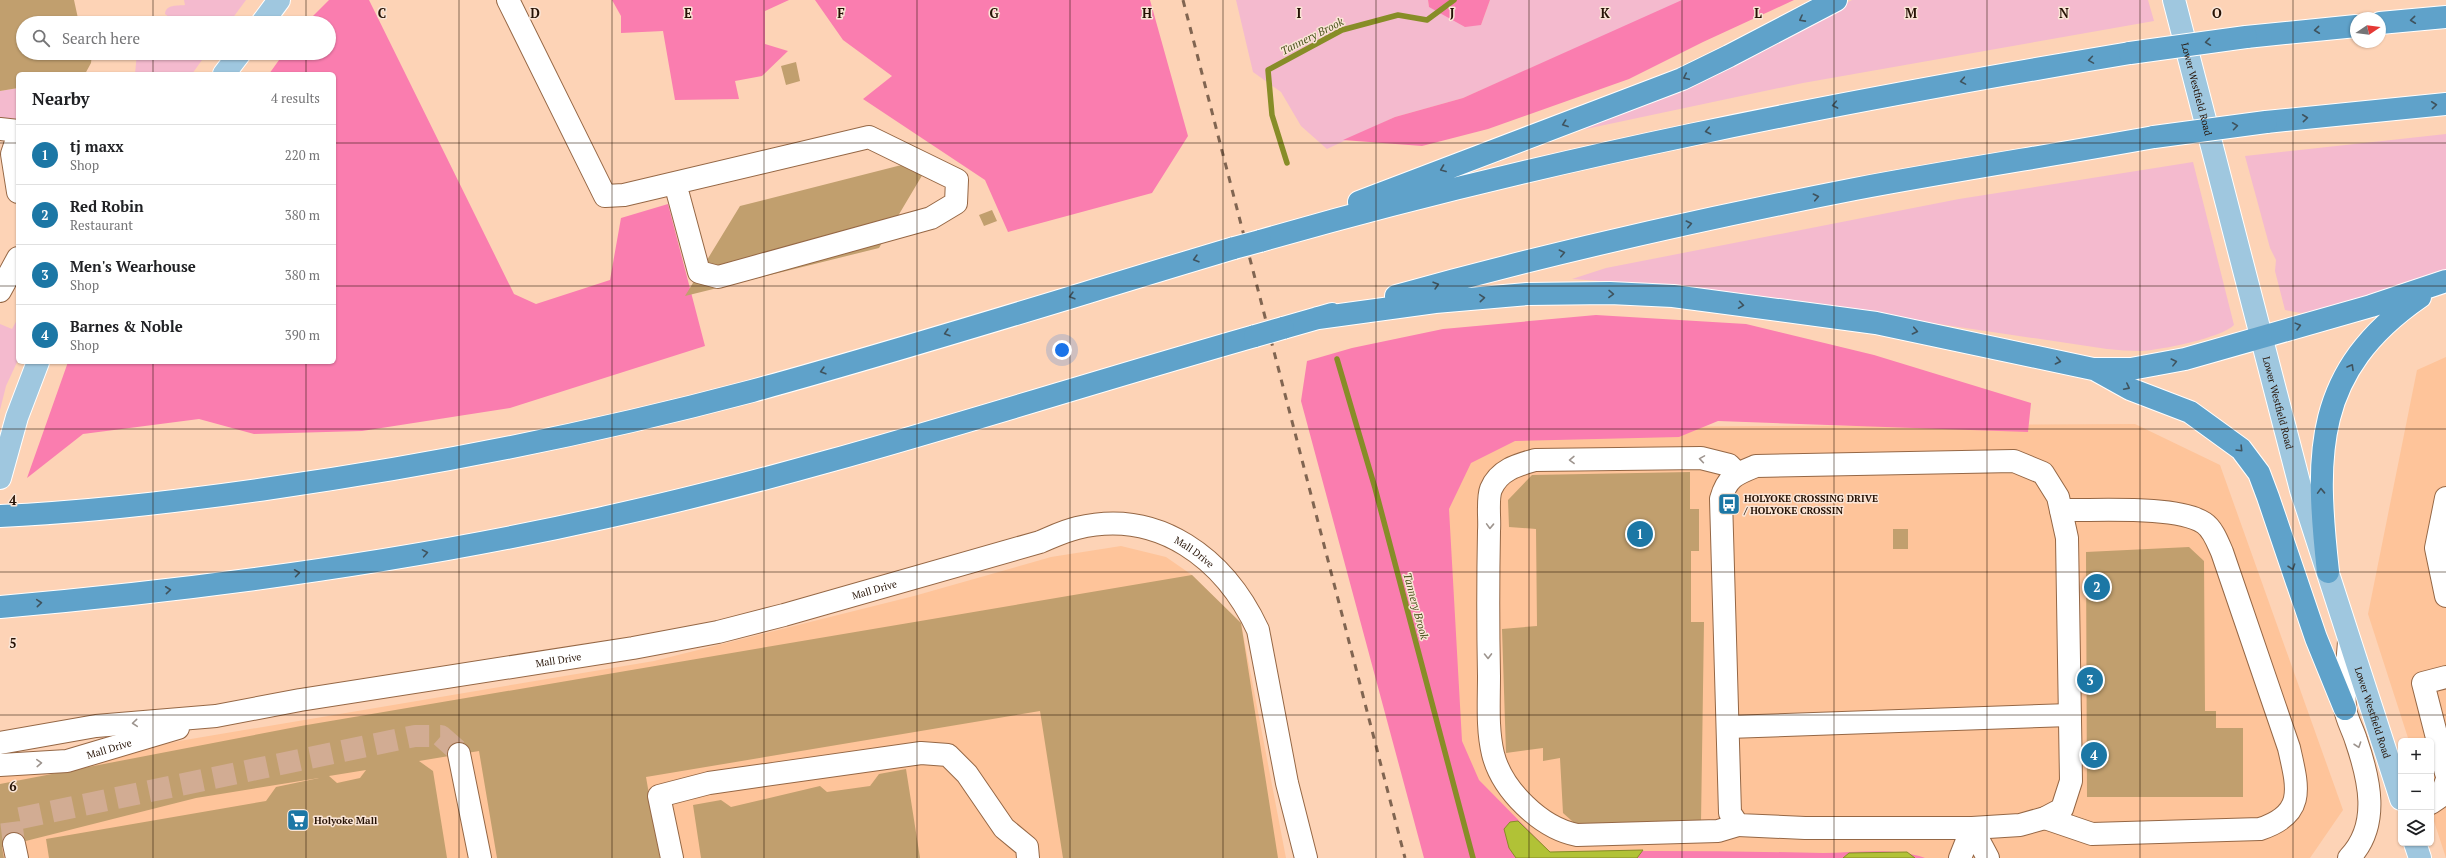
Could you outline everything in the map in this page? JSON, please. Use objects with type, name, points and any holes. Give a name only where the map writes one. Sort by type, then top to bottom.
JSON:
[{"type":"highway","points":[[1266,239],[1441,170],[1668,84],[1729,56],[1836,0]]},
{"type":"highway","points":[[2386,22],[2446,17]]},
{"type":"highway","points":[[0,516],[108,508],[217,496],[418,465],[540,442],[751,391],[1266,239],[1429,196],[1689,135],[1860,100],[2130,53],[2246,37],[2350,27]]},
{"type":"highway","points":[[0,607],[176,589],[352,566],[609,517],[801,468],[1255,336],[1489,270],[1732,215],[1886,184],[2154,137],[2266,122],[2446,104]]},
{"type":"highway","points":[[1318,318],[1435,302],[1527,294],[1610,293],[1672,296],[1876,323],[2093,369],[2131,368],[2162,364],[2260,337],[2443,283]]},
{"type":"highway","points":[[2328,572],[2321,513],[2321,466],[2325,431],[2332,406],[2355,360],[2373,336],[2401,310],[2443,283]]},
{"type":"highway","points":[[2093,369],[2130,389],[2190,412],[2217,430],[2245,455],[2258,473],[2268,497],[2316,638],[2345,708]]},
{"type":"main road","points":[[267,16],[279,0]]},
{"type":"main road","name":"Lower Westfield Road","points":[[2174,0],[2260,337],[2301,490],[2397,771]]},
{"type":"main road","points":[[226,72],[235,60]]},
{"type":"main road","points":[[2,470],[27,387],[37,364]]},
{"type":"main road","points":[[2416,846],[2420,858]]},
{"type":"street","points":[[508,0],[604,196],[624,195],[674,183],[869,137],[957,180],[956,203],[931,218],[718,277],[700,272],[674,183]]},
{"type":"street","points":[[0,129],[16,131]]},
{"type":"street","points":[[10,149],[16,181]]},
{"type":"street","points":[[0,291],[11,260]]},
{"type":"street","points":[[1737,474],[1728,465],[1701,458],[1535,460],[1513,466],[1500,476],[1491,489],[1487,586],[1489,724],[1494,755],[1502,775],[1512,790],[1533,810],[1559,830],[1577,835],[1718,831],[1738,825],[1805,828],[1972,828],[2020,825],[2045,818],[2062,809],[2071,781],[2067,538],[2058,497],[2043,473],[2014,461],[1756,466],[1737,474],[1725,485],[1721,499],[1730,813],[1738,825]]},
{"type":"street","points":[[2446,498],[2441,547],[2446,596]]},
{"type":"street","points":[[2045,818],[2092,834],[2260,829],[2277,824],[2288,814],[2296,800],[2295,774],[2289,748],[2222,552],[2205,524],[2190,516],[2172,512],[2061,510]]},
{"type":"street","name":"Mall Drive","points":[[0,742],[96,726],[216,716],[313,698],[604,654],[718,632],[1033,544],[1075,528],[1110,524],[1128,526],[1165,534],[1201,554],[1223,574],[1249,611],[1258,630],[1287,783],[1306,858]]},
{"type":"street","points":[[2350,637],[2345,708],[2366,768],[2371,801],[2369,817],[2358,849],[2350,858]]},
{"type":"street","points":[[2446,677],[2423,683],[2441,733],[2446,773]]},
{"type":"street","points":[[1728,727],[2070,715]]},
{"type":"street","name":"Mall Drive","points":[[0,765],[67,761],[216,716]]},
{"type":"street","points":[[672,858],[659,796],[709,783],[921,753],[948,755],[967,774],[1004,828],[1027,847],[1028,858]]},
{"type":"street","points":[[459,754],[480,858]]},
{"type":"street","points":[[2434,772],[2446,778]]},
{"type":"street","points":[[2434,800],[2441,796],[2446,782]]},
{"type":"street","points":[[1960,858],[1972,828]]},
{"type":"street","points":[[1972,828],[1988,858]]},
{"type":"shaded area","points":[[184,0],[246,0],[234,16],[168,16],[165,14],[167,9],[172,6],[185,5]]},
{"type":"shaded area","points":[[329,0],[369,0],[514,294],[536,304],[610,280],[621,218],[668,204],[705,346],[510,408],[362,431],[254,434],[199,419],[83,434],[27,478],[67,364],[336,364],[336,72],[270,72],[279,60],[336,60],[336,16],[313,16]]},
{"type":"shaded area","points":[[612,0],[789,0],[765,11],[765,44],[788,51],[762,76],[735,81],[739,99],[675,100],[663,31],[621,33],[621,16]]},
{"type":"shaded area","points":[[815,0],[1150,0],[1188,136],[1152,193],[1008,232],[985,180],[863,99],[892,76],[843,40]]},
{"type":"shaded area","points":[[1236,0],[1428,0],[1429,7],[1481,25],[1490,0],[1685,0],[1463,98],[1395,117],[1327,149],[1301,126],[1281,92],[1253,72]]},
{"type":"shaded area","points":[[1428,0],[1490,0],[1481,25],[1465,27],[1429,7]]},
{"type":"shaded area","points":[[1682,0],[1794,0],[1703,42],[1629,79],[1488,129],[1422,146],[1343,140],[1395,117],[1463,98]]},
{"type":"shaded area","points":[[1852,0],[2148,0],[2154,21],[1803,83],[1581,130],[1682,87]]},
{"type":"shaded area","points":[[136,60],[202,60],[193,72],[135,72]]},
{"type":"shaded area","points":[[16,88],[16,121],[0,118],[0,91]]},
{"type":"shaded area","points":[[2446,134],[2446,271],[2334,308],[2301,313],[2285,310],[2275,271],[2276,260],[2270,248],[2245,156]]},
{"type":"shaded area","points":[[2193,162],[2234,325],[2227,330],[2204,339],[2162,348],[2141,351],[2107,349],[1697,288],[1572,279],[1606,268],[1959,199]]},
{"type":"shaded area","points":[[1596,315],[1746,324],[1874,355],[2031,403],[2028,432],[1718,421],[1679,437],[1515,441],[1471,463],[1449,509],[1462,741],[1479,780],[1550,852],[1686,851],[1823,853],[1874,851],[1900,853],[1925,858],[1424,858],[1301,401],[1307,361],[1352,348],[1443,329]]},
{"type":"shaded area","points":[[16,322],[16,364],[6,386],[0,410],[0,324],[12,329]]},
{"type":"shaded area","points":[[2446,357],[2446,858],[2434,821],[2434,738],[2408,738],[2368,614],[2417,370]]},
{"type":"shaded area","points":[[2135,424],[2220,465],[2343,810],[2310,858],[1530,858],[1453,757],[1442,428]]},
{"type":"shaded area","name":"Holyoke Mall","points":[[1121,546],[1166,557],[1192,575],[1241,623],[1286,858],[0,858],[0,775],[185,740],[654,661],[914,596],[1051,557]]},
{"type":"shaded area","points":[[1518,821],[1550,852],[1643,850],[1637,858],[1516,858],[1509,848],[1504,829],[1510,822]]},
{"type":"shaded area","points":[[1907,852],[1915,858],[1843,858],[1849,853]]},
{"type":"building","points":[[0,0],[74,0],[77,16],[16,16],[16,60],[91,60],[86,72],[16,72],[16,88],[0,91]]},
{"type":"building","points":[[796,62],[800,81],[786,85],[781,66]]},
{"type":"building","points":[[933,157],[879,248],[685,296],[740,206]]},
{"type":"building","points":[[992,210],[997,221],[984,226],[979,215]]},
{"type":"building","points":[[1690,472],[1690,509],[1699,509],[1699,551],[1691,551],[1691,622],[1704,622],[1701,823],[1581,829],[1563,813],[1560,758],[1543,761],[1543,748],[1506,753],[1502,629],[1537,626],[1536,529],[1509,527],[1508,500],[1532,475]]},
{"type":"building","points":[[1893,529],[1908,529],[1908,549],[1893,549]]},
{"type":"building","points":[[2189,547],[2204,561],[2205,711],[2216,711],[2216,728],[2243,728],[2243,797],[2087,797],[2086,552]]},
{"type":"building","name":"Holyoke Mall","points":[[1192,575],[1241,623],[1278,858],[1063,858],[1040,711],[646,777],[660,858],[497,858],[479,751],[419,761],[433,771],[447,858],[49,858],[46,839],[266,801],[276,787],[319,778],[196,798],[2,847],[4,858],[0,858],[0,784],[301,726]],"holes":[[[366,770],[360,778],[337,783],[329,776]]]},
{"type":"building","points":[[906,769],[920,858],[701,858],[693,805],[721,800],[731,807],[820,786],[827,792],[870,786],[879,774]]},
{"type":"waterway","name":"Tannery Brook","points":[[1287,163],[1272,115],[1268,70],[1342,30],[1398,15],[1427,20],[1454,0]]},
{"type":"waterway","name":"Tannery Brook","points":[[1337,359],[1375,488],[1473,858]]},
{"type":"tunnel","points":[[14,844],[11,820],[415,736],[441,736],[458,751],[459,754]]},
{"type":"railway","points":[[1183,0],[1405,858]]},
{"type":"place","name":"HOLYOKE CROSSING DRIVE / HOLYOKE CROSSIN","points":[[1729,504]]},
{"type":"place","name":"tj maxx","points":[[1640,534]]},
{"type":"place","name":"Red Robin","points":[[2097,587]]},
{"type":"place","name":"Men's Wearhouse","points":[[2090,680]]},
{"type":"place","name":"Barnes & Noble","points":[[2094,755]]},
{"type":"place","name":"Holyoke Mall","points":[[298,820]]}]
